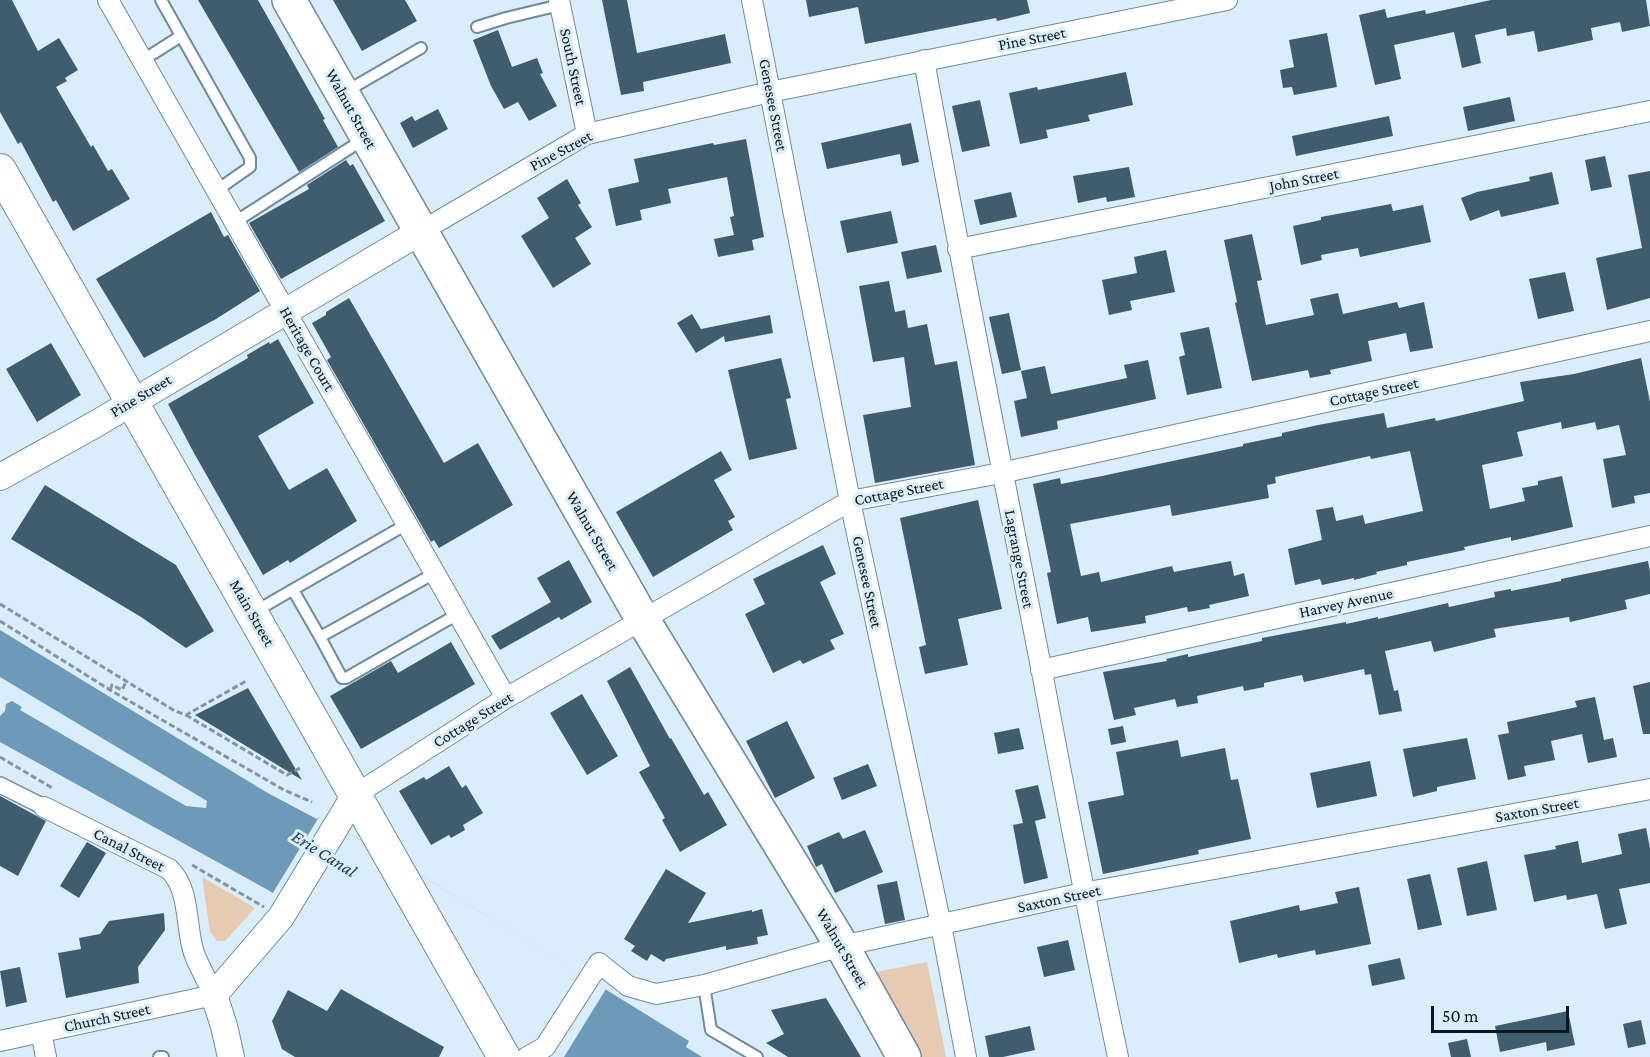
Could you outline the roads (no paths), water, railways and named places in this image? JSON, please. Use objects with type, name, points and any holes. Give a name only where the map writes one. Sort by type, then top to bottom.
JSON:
[{"type":"highway","name":"Walnut Street","points":[[289,0],[643,620],[842,946],[904,1057]]},
{"type":"main road","name":"Main Street","points":[[0,170],[122,407],[350,818],[498,1051]]},
{"type":"main road","name":"Main Street","points":[[0,211],[252,613],[350,818],[390,856],[498,1051]]},
{"type":"street","name":"Heritage Court","points":[[108,0],[506,698]]},
{"type":"street","name":"Genesee Street","points":[[752,0],[850,501],[941,926],[966,1057]]},
{"type":"street","name":"Pine Street","points":[[0,477],[587,134],[770,92],[1227,0]]},
{"type":"street","name":"South Street","points":[[559,2],[587,134]]},
{"type":"street","name":"Lagrange Street","points":[[924,60],[1001,473],[1083,893],[1118,1057]]},
{"type":"street","name":"John Street","points":[[958,249],[1650,111]]},
{"type":"street","name":"Cottage Street","points":[[214,995],[281,917],[350,818],[506,698],[850,501],[1001,473],[1650,331]]},
{"type":"street","name":"Harvey Avenue","points":[[1041,670],[1650,536]]},
{"type":"street","name":"Canal Street","points":[[0,785],[169,869],[183,894],[194,953],[214,995]]},
{"type":"street","name":"Saxton Street","points":[[498,1051],[545,1047],[599,963],[628,986],[656,994],[704,985],[842,946],[1083,893],[1650,789]]},
{"type":"street","name":"Church Street","points":[[0,1041],[214,995]]},
{"type":"street","points":[[214,995],[231,1057]]},
{"type":"street","points":[[41,1032],[46,1057]]},
{"type":"lane","points":[[161,0],[250,158],[250,167],[217,190]]},
{"type":"lane","points":[[477,27],[559,2]]},
{"type":"lane","points":[[143,60],[182,36]]},
{"type":"lane","points":[[342,93],[421,48]]},
{"type":"lane","points":[[235,222],[367,138]]},
{"type":"lane","points":[[252,613],[407,524]]},
{"type":"lane","points":[[320,637],[435,573]]},
{"type":"lane","points":[[293,590],[342,678],[346,678],[458,614]]},
{"type":"lane","points":[[704,985],[711,1030],[757,1057]]},
{"type":"water","name":"Erie Canal","points":[[0,630],[266,792],[317,819],[319,817],[390,856],[689,1041],[686,1047],[702,1057],[524,1057],[268,890],[0,742],[0,716],[5,711],[6,704],[12,701],[22,707],[20,710],[186,806],[206,808],[207,801],[0,677]]}]
